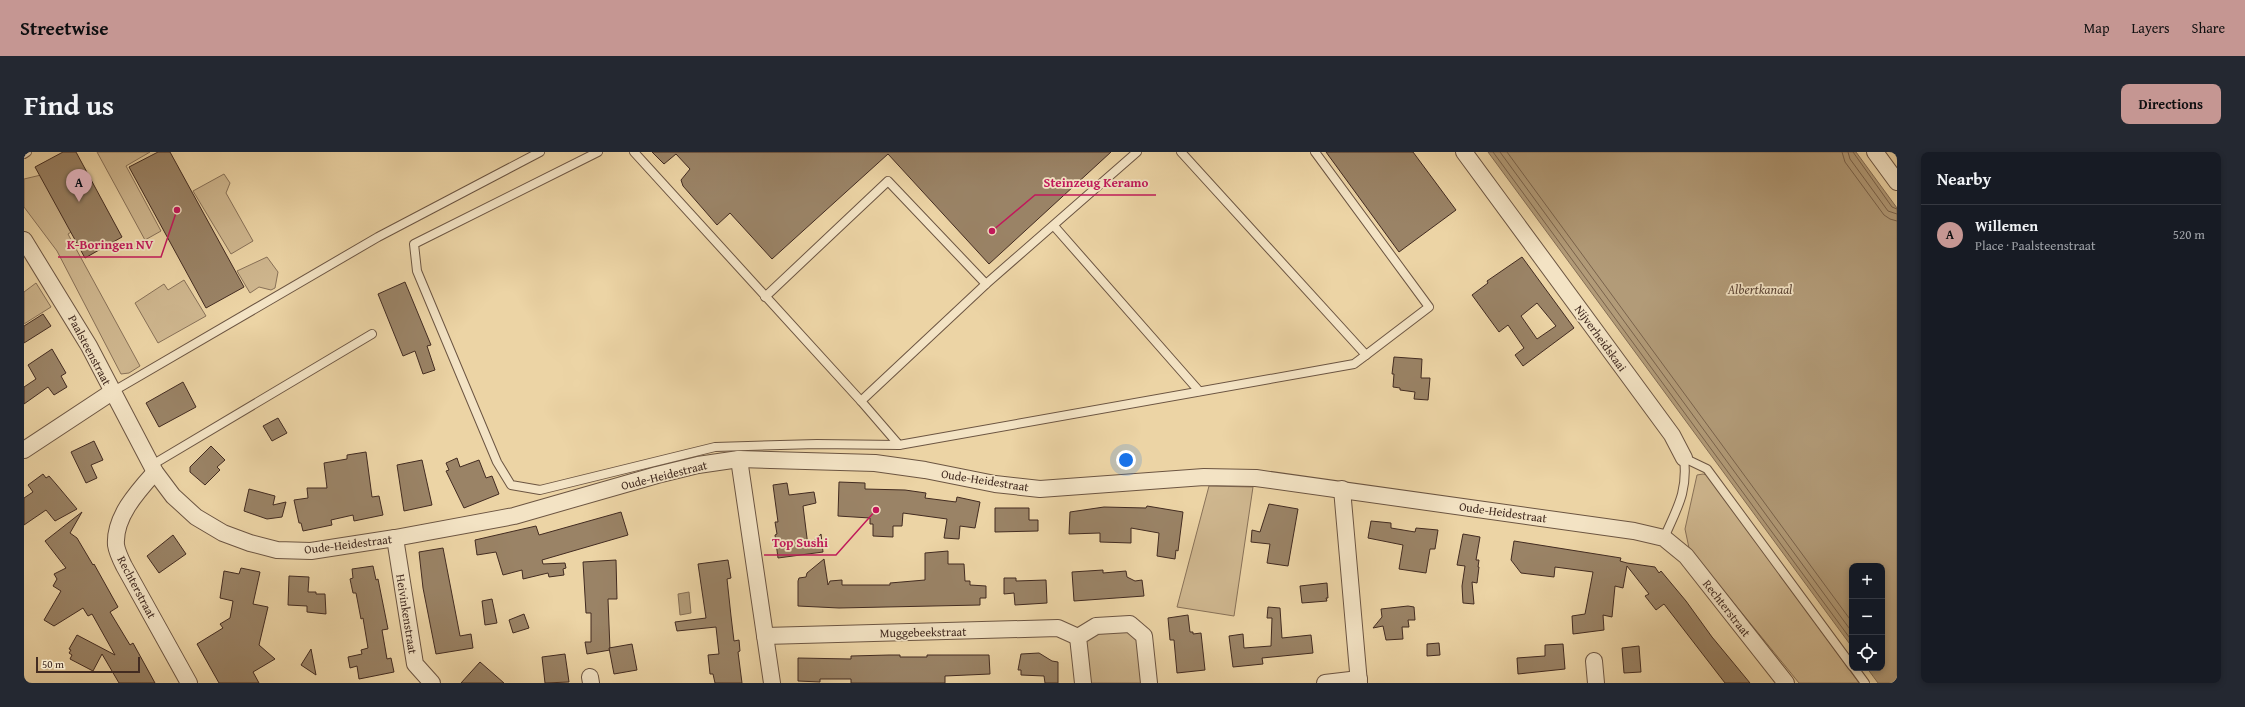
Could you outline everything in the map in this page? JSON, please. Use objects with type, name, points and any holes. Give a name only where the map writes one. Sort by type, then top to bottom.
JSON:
[{"type":"street","name":"Nijverheidskaai","points":[[1464,152],[1672,435],[1684,458]]},
{"type":"street","points":[[1874,152],[1897,182]]},
{"type":"street","name":"Paalsteenstraat","points":[[24,240],[66,306],[112,392],[24,450]]},
{"type":"street","name":"Oude-Heidestraat","points":[[112,392],[154,468],[173,496],[196,517],[223,533],[250,543],[276,550],[311,551],[395,538],[514,516],[698,464],[740,459],[876,464],[925,470],[995,484],[1040,489],[1204,477],[1256,478],[1634,531],[1664,538]]},
{"type":"street","points":[[740,459],[772,683]]},
{"type":"street","name":"Rechterstraat","points":[[154,468],[126,510],[117,530],[116,546],[124,566],[189,683]]},
{"type":"street","points":[[1325,683],[1359,681],[1342,489]]},
{"type":"street","name":"Heivinkenstraat","points":[[395,538],[415,664],[432,683]]},
{"type":"street","name":"Rechterstraat","points":[[1664,538],[1686,556],[1786,683]]},
{"type":"street","points":[[1083,683],[1078,637],[1096,626],[1130,624],[1144,636],[1149,683]]},
{"type":"street","name":"Muggebeekstraat","points":[[765,636],[1058,628],[1078,637]]},
{"type":"street","points":[[1594,661],[1596,683]]},
{"type":"lane","points":[[112,392],[378,237],[540,152]]},
{"type":"lane","points":[[598,152],[414,244],[417,272],[497,462],[511,485],[540,490],[715,447],[817,444],[899,445],[1354,364],[1429,307],[1315,152]]},
{"type":"lane","points":[[634,152],[861,401],[899,445]]},
{"type":"lane","points":[[861,401],[986,284],[1137,152]]},
{"type":"lane","points":[[1181,152],[1366,355]]},
{"type":"lane","points":[[765,297],[888,181],[986,284]]},
{"type":"lane","points":[[1054,226],[1199,391]]},
{"type":"lane","points":[[154,468],[372,334]]},
{"type":"lane","points":[[1684,458],[1707,468],[1849,662]]},
{"type":"lane","name":"Nijverheidskaai","points":[[1664,538],[1682,497],[1687,477],[1684,458]]},
{"type":"lane","points":[[1856,671],[1865,683]]},
{"type":"shaded area","points":[[97,152],[150,152],[126,166],[161,231],[145,240]]},
{"type":"shaded area","points":[[224,174],[230,183],[226,193],[253,241],[231,254],[193,191]]},
{"type":"shaded area","points":[[41,175],[76,229],[68,234],[140,366],[129,373],[121,374],[57,251],[24,207],[24,179]]},
{"type":"shaded area","points":[[267,257],[278,272],[275,288],[271,290],[259,287],[250,293],[237,271]]},
{"type":"shaded area","points":[[184,280],[206,316],[158,343],[135,303],[164,284],[168,290]]},
{"type":"shaded area","points":[[36,283],[51,307],[24,324],[24,292]]},
{"type":"shaded area","points":[[1697,475],[1707,475],[1859,683],[1799,683],[1689,548],[1685,529]]},
{"type":"shaded area","points":[[1209,486],[1253,487],[1234,616],[1177,607]]},
{"type":"shaded area","points":[[1130,624],[1144,636],[1149,683],[1083,683],[1078,637]]},
{"type":"water","name":"Albertkanaal","points":[[1488,152],[1856,152],[1897,208],[1897,683],[1878,683],[1869,671],[1885,671],[1885,563],[1849,563],[1849,643]]},
{"type":"water","points":[[689,592],[691,613],[680,615],[678,594]]},
{"type":"building","points":[[63,152],[76,152],[122,237],[85,258],[35,167]]},
{"type":"building","points":[[158,152],[170,152],[244,287],[206,308],[129,167]]},
{"type":"building","points":[[652,152],[1111,152],[989,264],[888,154],[772,259],[730,213],[717,225],[683,186],[681,180],[690,169],[676,154],[664,164]]},
{"type":"building","points":[[1326,152],[1413,152],[1456,210],[1399,252]]},
{"type":"building","points":[[1522,257],[1574,328],[1523,366],[1515,355],[1524,348],[1508,325],[1499,332],[1472,295],[1488,283],[1487,281]],"holes":[[[1537,303],[1556,326],[1537,339],[1521,316]]]},
{"type":"building","points":[[405,282],[431,345],[427,346],[435,370],[423,374],[415,351],[403,356],[378,294]]},
{"type":"building","points":[[43,314],[51,326],[24,343],[24,326]]},
{"type":"building","points":[[52,349],[66,373],[61,376],[67,387],[54,395],[48,387],[24,404],[24,387],[36,379],[28,365]]},
{"type":"building","points":[[1394,357],[1422,359],[1421,378],[1430,378],[1428,400],[1414,399],[1415,392],[1400,390],[1400,388],[1393,387],[1394,374],[1392,374]]},
{"type":"building","points":[[183,382],[196,407],[159,427],[146,403]]},
{"type":"building","points":[[278,418],[287,433],[272,441],[263,426]]},
{"type":"building","points":[[94,441],[103,460],[91,465],[97,478],[86,483],[71,452]]},
{"type":"building","points":[[211,446],[225,460],[217,467],[220,470],[205,485],[190,472],[190,467]]},
{"type":"building","points":[[366,452],[372,497],[379,496],[383,515],[354,521],[353,515],[331,520],[332,525],[303,531],[301,523],[299,523],[294,500],[308,498],[307,488],[327,488],[324,463],[347,459],[347,455]]},
{"type":"building","points":[[457,458],[460,467],[479,460],[486,478],[492,476],[499,494],[464,508],[446,471],[449,470],[446,463]]},
{"type":"building","points":[[422,460],[432,505],[404,511],[397,465]]},
{"type":"building","points":[[43,474],[46,478],[49,476],[77,509],[55,521],[46,510],[24,525],[24,498],[33,492],[28,485]]},
{"type":"building","points":[[839,482],[865,483],[865,489],[905,490],[926,493],[925,498],[956,502],[957,497],[980,502],[975,528],[960,526],[959,539],[944,538],[947,519],[903,513],[902,526],[893,526],[893,537],[873,536],[873,524],[870,524],[870,518],[838,516]]},
{"type":"building","points":[[787,483],[789,495],[814,492],[816,503],[803,506],[808,546],[821,534],[823,552],[778,558],[775,522],[778,522],[773,485]]},
{"type":"building","points":[[249,489],[275,496],[273,505],[286,502],[282,517],[267,519],[244,511]]},
{"type":"building","points":[[1269,504],[1298,509],[1288,566],[1267,563],[1270,544],[1251,542],[1252,530],[1260,532]]},
{"type":"building","points":[[1147,506],[1183,512],[1178,551],[1176,550],[1175,559],[1157,556],[1159,533],[1131,528],[1131,543],[1100,542],[1100,533],[1069,534],[1070,512],[1104,507],[1146,508]]},
{"type":"building","points":[[995,508],[1029,508],[1029,520],[1038,520],[1038,531],[995,532]]},
{"type":"building","points":[[82,512],[70,533],[77,538],[93,565],[94,564],[118,607],[110,612],[130,645],[133,643],[155,683],[119,683],[102,654],[93,671],[70,659],[72,655],[69,653],[71,650],[69,649],[77,635],[115,655],[92,614],[88,616],[83,608],[54,626],[44,620],[61,591],[53,586],[57,579],[54,574],[66,568],[45,541]]},
{"type":"building","points":[[621,512],[628,535],[542,560],[543,564],[565,563],[566,568],[563,569],[564,575],[549,577],[548,573],[523,579],[522,570],[503,575],[496,552],[477,555],[475,540],[536,526],[539,535]]},
{"type":"building","points":[[1371,521],[1391,523],[1391,528],[1415,532],[1416,528],[1438,530],[1435,549],[1430,549],[1426,573],[1399,569],[1403,545],[1368,538]]},
{"type":"building","points":[[1463,534],[1480,537],[1476,560],[1479,560],[1477,583],[1472,582],[1474,604],[1463,603],[1462,586],[1465,566],[1457,565]]},
{"type":"building","points":[[173,535],[186,554],[159,573],[147,556]]},
{"type":"building","points":[[1514,541],[1621,558],[1620,561],[1627,563],[1655,567],[1659,573],[1661,571],[1686,601],[1712,637],[1750,683],[1725,683],[1664,604],[1656,610],[1645,596],[1649,594],[1627,566],[1623,588],[1615,586],[1612,617],[1603,615],[1604,630],[1573,634],[1572,616],[1585,614],[1593,572],[1555,567],[1554,577],[1521,573],[1511,560]]},
{"type":"building","points":[[443,548],[460,636],[471,634],[473,648],[436,654],[423,588],[419,552]]},
{"type":"building","points":[[948,551],[948,564],[964,564],[965,581],[970,581],[970,585],[986,586],[986,598],[980,598],[980,605],[839,608],[798,606],[799,578],[806,577],[807,573],[824,559],[828,585],[830,581],[842,580],[842,585],[890,585],[890,583],[925,580],[925,553]]},
{"type":"building","points":[[616,560],[617,599],[608,599],[610,650],[587,654],[585,642],[591,642],[591,613],[586,613],[583,562]]},
{"type":"building","points":[[728,560],[731,578],[727,579],[731,616],[734,641],[739,640],[740,651],[738,652],[742,683],[715,683],[713,674],[710,674],[708,655],[719,654],[716,627],[677,631],[675,622],[706,618],[698,564]]},
{"type":"building","points":[[373,566],[376,580],[378,579],[388,629],[382,630],[387,659],[391,658],[394,672],[359,679],[357,666],[350,668],[348,657],[362,654],[361,650],[368,648],[363,618],[361,619],[356,593],[353,593],[350,579],[353,578],[352,569]]},
{"type":"building","points":[[241,568],[260,572],[253,604],[268,607],[259,645],[275,659],[253,672],[259,683],[219,683],[197,644],[223,628],[220,624],[230,618],[233,601],[220,598],[224,571],[239,574]]},
{"type":"building","points":[[1103,570],[1103,573],[1126,571],[1127,577],[1135,581],[1142,580],[1144,596],[1074,601],[1072,572]]},
{"type":"building","points":[[289,576],[309,577],[308,592],[325,594],[326,614],[307,612],[307,606],[288,605]]},
{"type":"building","points":[[1004,578],[1016,578],[1016,581],[1046,580],[1047,603],[1015,605],[1014,593],[1004,594]]},
{"type":"building","points":[[1327,583],[1327,601],[1302,603],[1300,586]]},
{"type":"building","points":[[492,599],[497,623],[485,625],[482,601]]},
{"type":"building","points":[[1408,606],[1414,607],[1415,620],[1408,620],[1409,627],[1402,627],[1403,639],[1386,640],[1383,626],[1373,628],[1382,617],[1381,609]]},
{"type":"building","points":[[1268,607],[1280,608],[1282,638],[1311,635],[1313,653],[1262,658],[1263,664],[1233,667],[1229,636],[1243,634],[1244,648],[1271,646],[1272,618],[1267,618]]},
{"type":"building","points":[[524,614],[529,628],[513,633],[509,620]]},
{"type":"building","points":[[1188,615],[1190,632],[1193,632],[1193,634],[1201,633],[1205,670],[1177,673],[1174,640],[1170,640],[1168,618]]},
{"type":"building","points":[[1439,643],[1440,655],[1427,656],[1427,644]]},
{"type":"building","points":[[632,644],[637,670],[614,674],[609,648]]},
{"type":"building","points":[[1563,644],[1565,669],[1518,674],[1517,658],[1545,656],[1545,645]]},
{"type":"building","points":[[1639,646],[1641,672],[1624,673],[1622,648]]},
{"type":"building","points":[[311,649],[316,675],[301,665]]},
{"type":"building","points":[[1039,653],[1052,661],[1058,662],[1058,683],[1045,683],[1044,676],[1021,675],[1021,670],[1018,670],[1021,654]]},
{"type":"building","points":[[565,654],[569,682],[545,683],[542,657]]},
{"type":"building","points":[[900,655],[900,657],[927,657],[927,655],[989,655],[990,674],[945,676],[945,683],[851,683],[851,679],[820,679],[820,682],[798,681],[798,658],[851,659],[851,656]]},
{"type":"building","points":[[480,662],[504,683],[461,683]]},
{"type":"place","name":"Willemen","points":[[79,202]]},
{"type":"place","name":"K-Boringen NV","points":[[177,210]]},
{"type":"place","name":"Steinzeug Keramo","points":[[992,231]]},
{"type":"place","name":"Top Sushi","points":[[876,510]]}]
